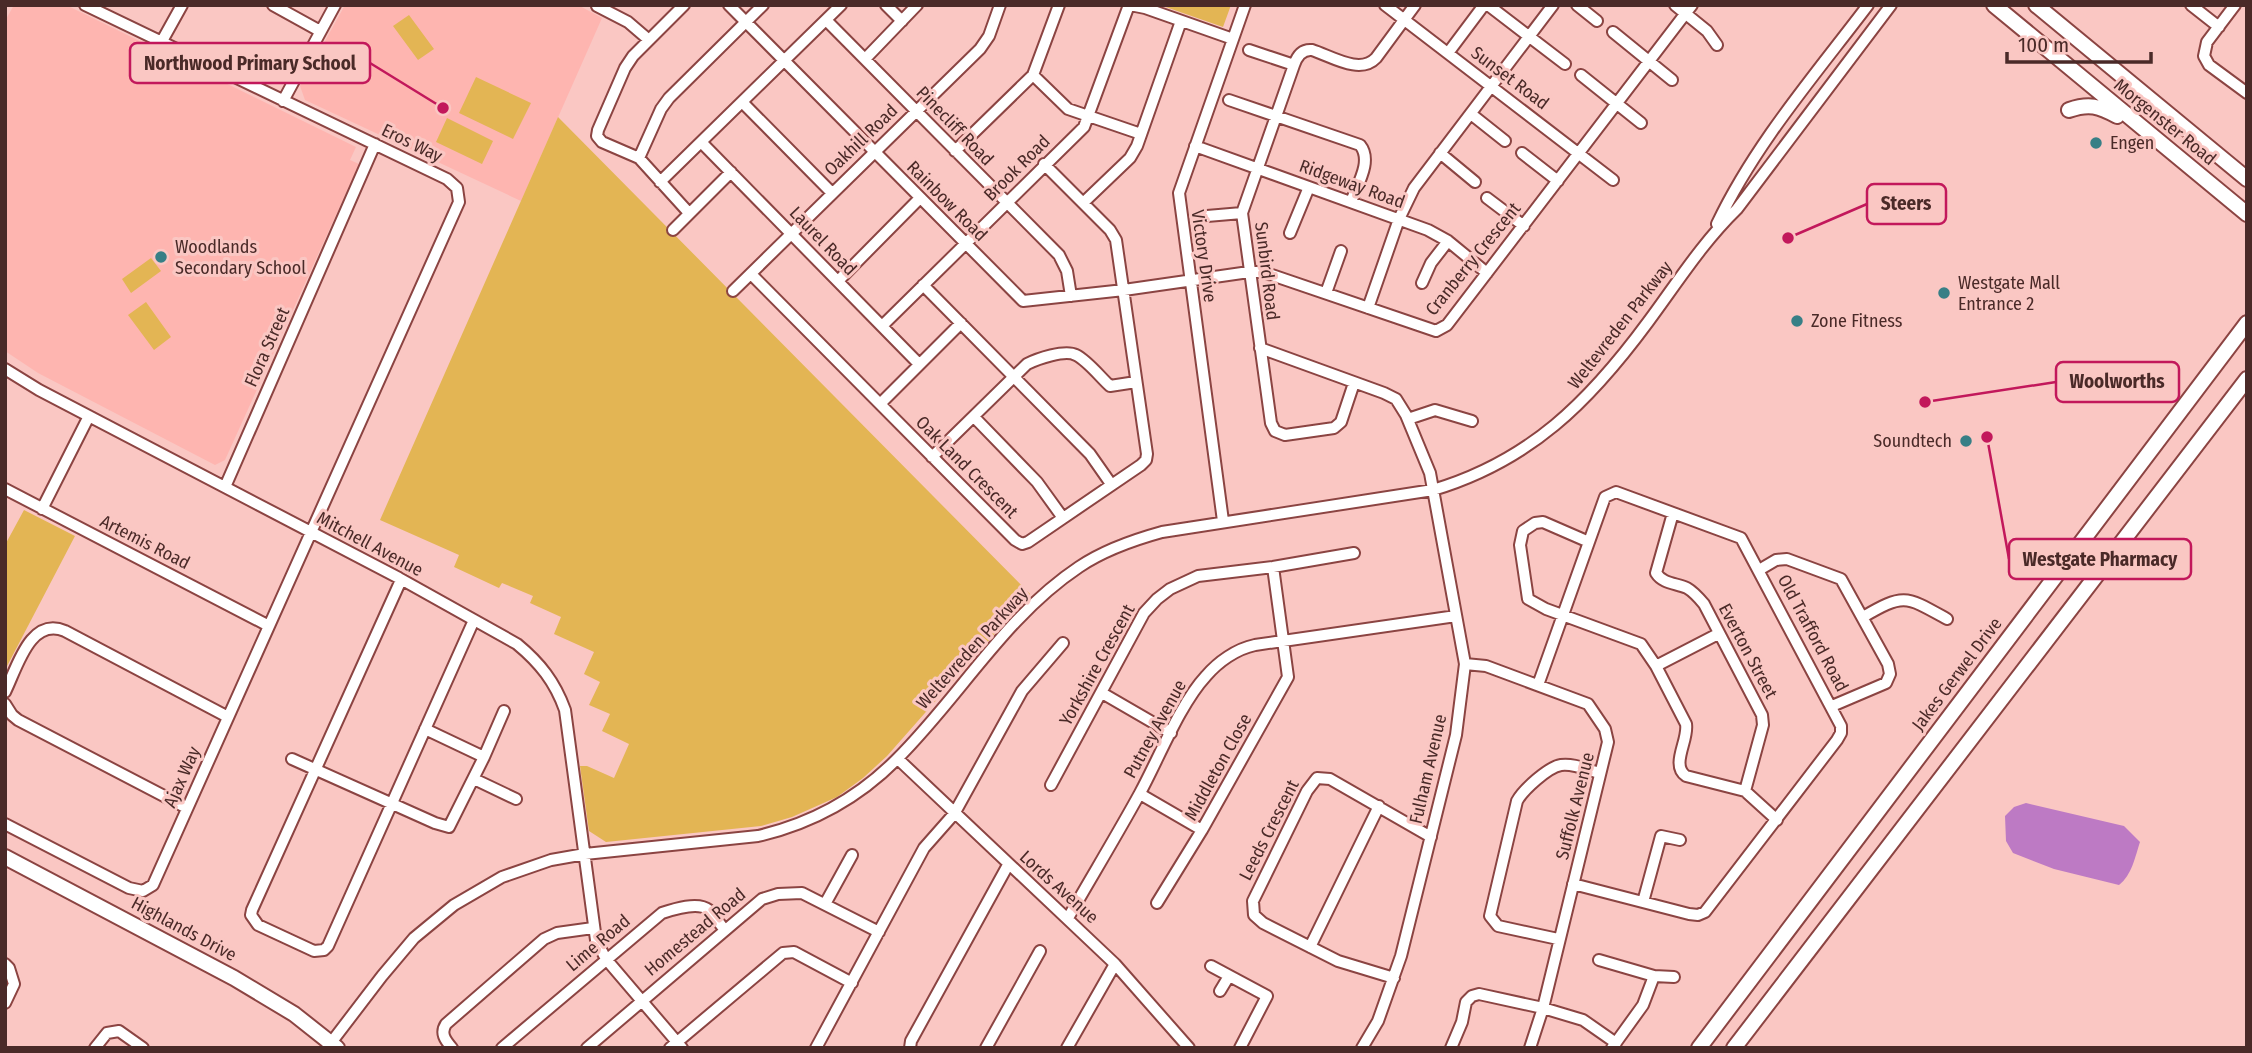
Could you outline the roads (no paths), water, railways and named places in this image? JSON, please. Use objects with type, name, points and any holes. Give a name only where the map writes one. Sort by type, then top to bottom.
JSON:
[{"type":"main road","name":"Morgenster Road","points":[[1994,5],[2247,214]]},
{"type":"main road","name":"Morgenster Road","points":[[2036,5],[2247,178]]},
{"type":"main road","points":[[2069,110],[2093,105],[2135,122]]},
{"type":"main road","name":"Jakes Gerwel Drive","points":[[1699,1048],[2247,323]]},
{"type":"main road","points":[[1734,1048],[2247,379]]},
{"type":"main road","name":"Highlands Drive","points":[[5,857],[225,972],[294,1014],[332,1046]]},
{"type":"street","name":"Eros Way","points":[[85,5],[447,179],[457,188],[459,202],[312,533]]},
{"type":"street","points":[[162,41],[182,5]]},
{"type":"street","points":[[273,5],[320,31]]},
{"type":"street","points":[[283,101],[335,5]]},
{"type":"street","points":[[597,5],[628,22],[649,40]]},
{"type":"street","points":[[684,5],[625,68],[597,137],[602,142],[639,158],[689,213]]},
{"type":"street","name":"Rainbow Road","points":[[729,5],[1023,301],[1189,280]]},
{"type":"street","points":[[639,158],[664,103],[763,5]]},
{"type":"street","points":[[660,182],[841,5]]},
{"type":"street","points":[[886,5],[902,21]]},
{"type":"street","points":[[866,58],[917,5]]},
{"type":"street","name":"Oakhill Road","points":[[733,290],[980,49],[989,36],[1000,5]]},
{"type":"street","points":[[955,151],[1033,75],[1059,5]]},
{"type":"street","points":[[1129,5],[1145,8],[1233,39]]},
{"type":"street","name":"Brook Road","points":[[882,326],[1084,127],[1129,5]]},
{"type":"street","name":"Victory Drive","points":[[1223,521],[1179,193],[1245,5]]},
{"type":"street","name":"Sunset Road","points":[[1385,5],[1613,180]]},
{"type":"street","points":[[1250,50],[1294,65],[1300,53],[1309,49],[1358,66],[1368,65],[1415,5]]},
{"type":"street","points":[[1448,53],[1486,5],[1565,64]]},
{"type":"street","points":[[1368,308],[1399,219],[1414,188],[1553,5]]},
{"type":"street","points":[[1577,5],[1597,21]]},
{"type":"street","points":[[1675,5],[1689,9],[1717,45]]},
{"type":"street","name":"Weltevreden Parkway","points":[[1713,233],[1727,202],[1763,146],[1868,5]]},
{"type":"street","name":"Weltevreden Parkway","points":[[332,1046],[397,957],[430,924],[454,905],[502,877],[530,866],[585,854],[734,839],[784,830],[818,816],[840,803],[898,759],[1022,615],[1065,577],[1099,555],[1162,532],[1433,490],[1455,483],[1521,450],[1572,412],[1620,360],[1713,233],[1737,209],[1891,5]]},
{"type":"street","points":[[2191,5],[2219,27]]},
{"type":"street","points":[[2235,5],[2205,46],[2205,58],[2209,65],[2247,93]]},
{"type":"street","name":"Cranberry Crescent","points":[[1189,280],[1249,272],[1273,274],[1428,329],[1439,330],[1447,325],[1689,9]]},
{"type":"street","name":"Pinecliff Road","points":[[826,20],[1063,261],[1068,271],[1071,296]]},
{"type":"street","points":[[1083,203],[1130,158],[1181,21]]},
{"type":"street","points":[[1613,32],[1672,80]]},
{"type":"street","name":"Sunbird Road","points":[[1294,65],[1242,213],[1271,423],[1275,431],[1285,436],[1334,428],[1341,422],[1354,383]]},
{"type":"street","points":[[1033,75],[1065,106],[1141,134]]},
{"type":"street","points":[[1581,75],[1641,122]]},
{"type":"street","points":[[1229,100],[1355,143],[1363,149],[1366,162],[1351,202]]},
{"type":"street","points":[[743,103],[832,194]]},
{"type":"street","points":[[1471,114],[1505,141]]},
{"type":"street","name":"Laurel Road","points":[[702,143],[919,364]]},
{"type":"street","name":"Flora Street","points":[[225,487],[375,144]]},
{"type":"street","name":"Ridgeway Road","points":[[1195,146],[1428,230],[1448,241],[1487,272]]},
{"type":"street","points":[[1440,153],[1475,182]]},
{"type":"street","points":[[1522,153],[1558,181]]},
{"type":"street","name":"Oak Land Crescent","points":[[751,274],[1015,540],[1022,544],[1028,542],[1146,460],[1147,454],[1116,240],[1045,164]]},
{"type":"street","points":[[673,230],[731,172]]},
{"type":"street","points":[[1290,233],[1308,187]]},
{"type":"street","points":[[1488,198],[1524,226]]},
{"type":"street","points":[[838,281],[919,199]]},
{"type":"street","points":[[1207,216],[1242,213]]},
{"type":"street","points":[[1422,283],[1431,263],[1448,241]]},
{"type":"street","points":[[1325,293],[1341,251]]},
{"type":"street","points":[[923,285],[1090,454],[1111,484]]},
{"type":"street","points":[[880,404],[961,323]]},
{"type":"street","points":[[1260,348],[1392,396],[1408,419],[1430,473],[1433,490]]},
{"type":"street","points":[[932,457],[1014,376],[1036,359],[1069,353],[1077,355],[1110,386],[1136,382]]},
{"type":"street","name":"Mitchell Avenue","points":[[5,369],[39,390],[474,620],[517,644],[544,669],[565,710],[596,940],[606,959],[642,1000],[676,1046]]},
{"type":"street","points":[[1408,419],[1435,410],[1472,421]]},
{"type":"street","points":[[42,509],[89,416]]},
{"type":"street","points":[[974,417],[1037,482],[1063,518]]},
{"type":"street","name":"Artemis Road","points":[[5,489],[269,626]]},
{"type":"street","name":"Fulham Avenue","points":[[1362,1048],[1378,1021],[1394,978],[1456,735],[1465,664],[1433,490]]},
{"type":"street","name":"Old Trafford Road","points":[[1538,685],[1605,498],[1610,493],[1620,493],[1740,536],[1842,726],[1841,733],[1777,820],[1705,912],[1694,915],[1573,884]]},
{"type":"street","name":"Everton Street","points":[[1673,513],[1656,573],[1662,580],[1687,588],[1698,596],[1763,720],[1745,791]]},
{"type":"street","points":[[1589,542],[1543,522],[1535,523],[1521,534],[1527,596],[1534,604],[1636,641],[1644,648],[1686,724],[1687,734],[1679,765],[1681,773],[1745,791],[1777,820]]},
{"type":"street","name":"Ajax Way","points":[[5,824],[129,888],[143,891],[149,889],[157,879],[312,533]]},
{"type":"street","name":"Yorkshire Crescent","points":[[1051,785],[1144,613],[1157,599],[1180,583],[1198,576],[1273,567],[1353,553]]},
{"type":"street","points":[[1759,570],[1776,560],[1787,559],[1835,575],[1844,584],[1863,617],[1888,664],[1889,678],[1881,686],[1832,706]]},
{"type":"street","points":[[1273,567],[1283,641]]},
{"type":"street","points":[[401,580],[252,909],[251,915],[258,925],[314,951],[328,946],[474,620]]},
{"type":"street","points":[[1863,617],[1890,601],[1903,599],[1921,604],[1947,620]]},
{"type":"street","name":"Putney Avenue","points":[[1068,918],[1200,682],[1218,665],[1247,646],[1456,617]]},
{"type":"street","points":[[5,692],[31,640],[40,631],[52,627],[65,631],[228,717]]},
{"type":"street","points":[[1656,666],[1718,634]]},
{"type":"street","name":"Middleton Close","points":[[1157,903],[1202,831],[1285,683],[1287,677],[1283,641]]},
{"type":"street","points":[[816,1048],[924,848],[954,814],[1022,691],[1063,643]]},
{"type":"street","name":"Suffolk Avenue","points":[[1465,664],[1486,666],[1583,701],[1593,708],[1605,729],[1608,742],[1543,1007],[1530,1048]]},
{"type":"street","points":[[1102,693],[1171,733]]},
{"type":"street","points":[[5,705],[18,720],[187,808]]},
{"type":"street","points":[[292,759],[449,827],[504,711]]},
{"type":"street","points":[[425,729],[484,757]]},
{"type":"street","name":"Lords Avenue","points":[[898,759],[1115,964],[1189,1048]]},
{"type":"street","points":[[1558,939],[1498,926],[1491,919],[1490,911],[1514,813],[1521,793],[1558,765],[1600,773]]},
{"type":"street","name":"Leeds Crescent","points":[[1394,978],[1359,969],[1310,947],[1257,919],[1252,906],[1314,780],[1320,777],[1330,779],[1431,837]]},
{"type":"street","points":[[474,779],[516,799]]},
{"type":"street","points":[[1140,793],[1202,831]]},
{"type":"street","points":[[1310,947],[1379,806]]},
{"type":"street","points":[[1643,902],[1661,836],[1680,840]]},
{"type":"street","points":[[825,904],[852,855]]},
{"type":"street","points":[[910,1048],[911,1041],[1009,865]]},
{"type":"street","name":"Homestead Road","points":[[587,1048],[762,899],[778,894],[802,892],[879,932]]},
{"type":"street","name":"Lime Road","points":[[502,1048],[658,915],[695,906],[705,908],[724,929]]},
{"type":"street","points":[[452,1048],[443,1036],[446,1024],[544,939],[557,933],[593,928]]},
{"type":"street","points":[[986,1048],[1040,951]]},
{"type":"street","points":[[676,1046],[783,953],[791,952],[804,957],[852,983]]},
{"type":"street","points":[[1599,960],[1654,976],[1674,977]]},
{"type":"street","points":[[5,964],[14,984],[5,1003]]},
{"type":"street","points":[[1067,1048],[1115,964]]},
{"type":"street","points":[[1211,966],[1267,996],[1240,1048]]},
{"type":"street","points":[[1220,991],[1229,976]]},
{"type":"street","points":[[1451,1048],[1462,1022],[1466,1002],[1479,994],[1543,1007],[1583,1020],[1614,1046],[1643,1005],[1654,976]]},
{"type":"street","points":[[95,1048],[107,1033],[118,1031],[143,1048]]},
{"type":"place","name":"Northwood Primary School","points":[[443,108]]},
{"type":"place","name":"Engen","points":[[2096,143]]},
{"type":"place","name":"Steers","points":[[1788,238]]},
{"type":"place","name":"Woodlands Secondary School","points":[[161,257]]},
{"type":"place","name":"Westgate Mall Entrance 2","points":[[1944,293]]},
{"type":"place","name":"Zone Fitness","points":[[1797,321]]},
{"type":"place","name":"Woolworths","points":[[1925,402]]},
{"type":"place","name":"Westgate Pharmacy","points":[[1987,437]]},
{"type":"place","name":"Soundtech","points":[[1966,441]]}]
